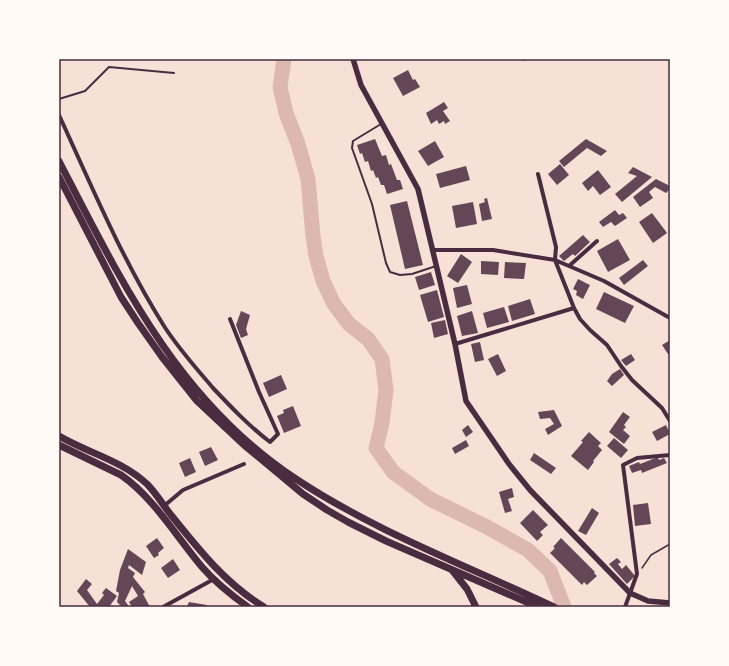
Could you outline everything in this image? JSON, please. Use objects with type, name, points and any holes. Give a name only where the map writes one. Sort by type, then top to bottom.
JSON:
[{"type":"main road","points":[[59,161],[128,292],[148,323],[179,369],[207,402],[242,436],[295,478],[354,513],[389,531],[551,606]]},
{"type":"main road","points":[[59,177],[121,297],[162,357],[197,401],[227,430],[265,463],[327,510],[386,541],[538,607]]},
{"type":"main road","points":[[59,436],[113,461],[135,474],[148,486],[221,575],[264,607]]},
{"type":"main road","points":[[59,445],[121,475],[128,480],[146,497],[202,568],[236,599],[248,607]]},
{"type":"main road","points":[[451,568],[467,589],[476,607]]},
{"type":"street","points":[[353,59],[361,85],[418,190],[455,344],[466,401],[509,464],[551,513],[630,593],[648,601],[670,602]]},
{"type":"street","points":[[59,115],[119,246],[165,327],[192,364],[223,398],[254,430],[270,442],[278,434],[259,392],[230,319]]},
{"type":"street","points":[[538,174],[556,247],[555,260],[574,308],[580,319],[607,345],[632,380],[662,408],[670,421]]},
{"type":"street","points":[[569,266],[597,242]]},
{"type":"street","points":[[432,250],[493,250],[555,260],[604,281],[670,318]]},
{"type":"street","points":[[455,344],[574,308]]},
{"type":"street","points":[[625,607],[637,574],[623,465],[637,458],[670,455]]},
{"type":"street","points":[[164,506],[183,490],[244,464]]},
{"type":"street","points":[[163,607],[214,579]]},
{"type":"lane","points":[[59,98],[85,91],[109,67],[174,72]]},
{"type":"lane","points":[[382,124],[353,141],[352,148],[372,204],[386,263],[390,272],[400,275],[412,274],[436,266]]},
{"type":"path","points":[[637,574],[644,567],[651,555],[670,544]]},
{"type":"building","points":[[408,70],[413,80],[415,79],[420,87],[403,96],[393,78]]},
{"type":"building","points":[[444,102],[448,108],[443,111],[450,121],[445,124],[444,121],[439,124],[437,120],[431,124],[426,113]]},
{"type":"building","points":[[375,139],[382,156],[386,155],[389,165],[391,164],[397,180],[400,180],[403,189],[387,194],[384,185],[381,185],[373,170],[371,171],[368,161],[365,162],[362,153],[360,154],[357,145]]},
{"type":"building","points":[[586,139],[607,151],[601,156],[587,148],[564,167],[559,161]]},
{"type":"building","points":[[435,141],[444,157],[428,166],[418,151]]},
{"type":"building","points":[[560,164],[569,175],[557,185],[548,174]]},
{"type":"building","points":[[466,166],[470,180],[440,188],[436,174]]},
{"type":"building","points":[[633,167],[652,177],[622,202],[615,194],[637,176],[628,173]]},
{"type":"building","points":[[598,170],[611,187],[600,195],[593,186],[588,191],[582,183]]},
{"type":"building","points":[[656,179],[670,186],[670,189],[666,193],[655,187],[649,192],[653,198],[640,207],[633,197]]},
{"type":"building","points":[[487,198],[492,219],[482,221],[479,204],[485,202],[484,199]]},
{"type":"building","points":[[407,201],[423,265],[405,269],[390,205]]},
{"type":"building","points":[[473,202],[477,224],[456,228],[452,206]]},
{"type":"building","points":[[615,210],[619,215],[623,213],[627,218],[615,226],[611,222],[603,227],[599,222]]},
{"type":"building","points":[[652,213],[667,233],[653,243],[639,222]]},
{"type":"building","points":[[583,235],[590,242],[575,256],[573,254],[564,261],[559,256]]},
{"type":"building","points":[[618,239],[630,260],[608,272],[597,251]]},
{"type":"building","points":[[461,254],[472,262],[458,283],[447,276]]},
{"type":"building","points":[[643,260],[648,266],[624,285],[619,278]]},
{"type":"building","points":[[481,261],[499,262],[498,275],[481,274]]},
{"type":"building","points":[[505,262],[526,263],[524,279],[504,278]]},
{"type":"building","points":[[431,272],[435,285],[419,290],[415,277]]},
{"type":"building","points":[[578,279],[590,285],[583,299],[576,295],[577,291],[573,289]]},
{"type":"building","points":[[467,285],[472,304],[457,308],[453,288]]},
{"type":"building","points":[[437,290],[444,317],[428,322],[420,295]]},
{"type":"building","points":[[604,292],[634,306],[625,323],[596,309]]},
{"type":"building","points":[[530,299],[535,314],[512,321],[508,306]]},
{"type":"building","points":[[504,307],[509,322],[487,328],[483,313]]},
{"type":"building","points":[[241,311],[250,315],[246,329],[248,335],[241,338],[236,325]]},
{"type":"building","points":[[472,311],[478,333],[462,336],[457,316]]},
{"type":"building","points":[[445,320],[448,334],[434,338],[431,323]]},
{"type":"building","points":[[670,340],[670,357],[662,345]]},
{"type":"building","points":[[480,342],[484,360],[475,362],[471,344]]},
{"type":"building","points":[[498,354],[506,371],[497,376],[488,359]]},
{"type":"building","points":[[631,354],[635,360],[626,366],[621,360]]},
{"type":"building","points":[[620,369],[624,375],[612,386],[607,381],[612,374]]},
{"type":"building","points":[[281,375],[287,389],[269,397],[263,383]]},
{"type":"building","points":[[293,406],[301,426],[284,433],[277,416],[284,413],[283,410]]},
{"type":"building","points":[[554,410],[562,426],[548,435],[545,429],[554,424],[550,418],[540,419],[538,412]]},
{"type":"building","points":[[623,412],[630,417],[624,425],[626,427],[623,430],[630,436],[624,444],[609,432]]},
{"type":"building","points":[[468,425],[473,432],[466,437],[462,430]]},
{"type":"building","points":[[666,425],[670,434],[657,441],[652,432]]},
{"type":"building","points":[[589,432],[601,443],[598,446],[602,450],[588,470],[571,456]]},
{"type":"building","points":[[614,438],[628,450],[621,458],[607,446]]},
{"type":"building","points":[[466,440],[469,446],[455,454],[452,448]]},
{"type":"building","points":[[211,447],[218,460],[205,466],[199,452]]},
{"type":"building","points":[[534,453],[556,468],[551,474],[530,460]]},
{"type":"building","points":[[658,457],[659,460],[664,458],[667,463],[642,473],[641,470],[632,473],[629,466],[639,462],[640,464]]},
{"type":"building","points":[[190,458],[196,472],[185,477],[179,463]]},
{"type":"building","points":[[512,488],[514,497],[508,499],[512,511],[505,513],[499,492]]},
{"type":"building","points":[[648,503],[651,524],[635,526],[633,505]]},
{"type":"building","points":[[592,508],[599,513],[586,535],[578,531]]},
{"type":"building","points":[[533,510],[548,525],[540,532],[543,535],[537,541],[520,523]]},
{"type":"building","points":[[157,538],[164,548],[158,553],[159,555],[154,558],[146,546]]},
{"type":"building","points":[[561,538],[595,572],[594,573],[597,576],[587,585],[584,582],[582,585],[550,553]]},
{"type":"building","points":[[128,549],[146,562],[142,575],[129,565],[128,568],[135,573],[133,577],[145,592],[143,594],[150,607],[132,607],[129,602],[138,596],[132,586],[125,601],[128,605],[127,607],[122,607],[117,602],[119,593],[116,591],[120,570]]},
{"type":"building","points":[[617,558],[621,562],[618,564],[622,569],[626,565],[635,576],[627,584],[609,564]]},
{"type":"building","points":[[173,559],[180,570],[168,578],[161,568]]},
{"type":"building","points":[[86,579],[92,584],[87,590],[97,604],[104,595],[102,593],[106,588],[117,596],[109,607],[90,607],[77,591]]},
{"type":"building","points":[[189,602],[207,605],[207,607],[188,607]]},
{"type":"waterway","points":[[284,59],[280,87],[286,113],[298,144],[308,179],[313,236],[316,256],[323,281],[334,304],[349,324],[368,339],[382,359],[386,390],[382,423],[376,448],[393,472],[430,499],[487,527],[528,550],[550,571],[564,607]]}]
